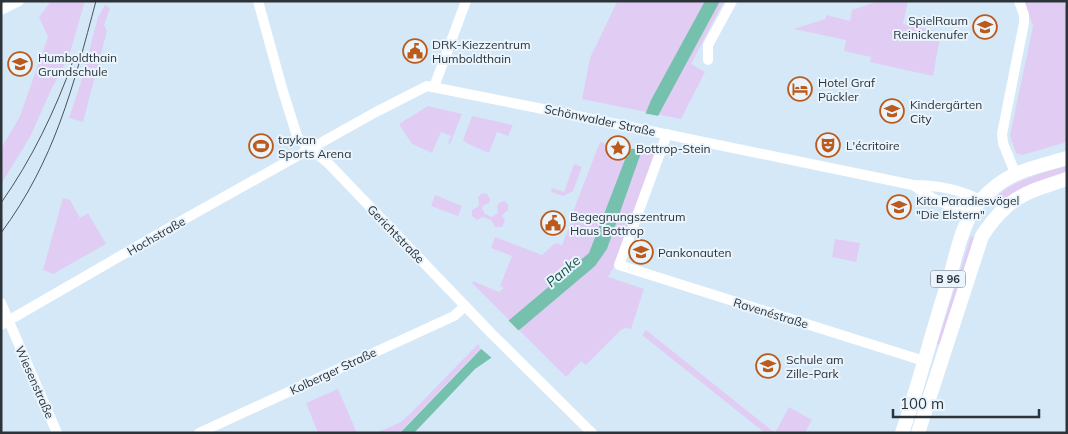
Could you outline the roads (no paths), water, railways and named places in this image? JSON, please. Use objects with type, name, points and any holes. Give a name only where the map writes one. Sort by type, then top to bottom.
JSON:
[{"type":"main road","name":"B 96","points":[[902,433],[964,231],[980,200],[997,185],[1016,175],[1067,158]]},
{"type":"main road","name":"B 96","points":[[918,433],[980,241],[992,220],[1014,200],[1037,189],[1067,180]]},
{"type":"main road","points":[[980,200],[992,220]]},
{"type":"main road","points":[[971,215],[992,220]]},
{"type":"main road","points":[[924,361],[940,367]]},
{"type":"street","points":[[1,10],[20,1]]},
{"type":"street","name":"Gerichtstraße","points":[[258,1],[297,136],[329,164],[492,334],[592,433]]},
{"type":"street","points":[[434,87],[466,1]]},
{"type":"street","points":[[708,60],[708,45],[732,1]]},
{"type":"street","points":[[1016,175],[1002,139],[1024,23],[1024,16],[1019,1]]},
{"type":"street","name":"Hochstraße","points":[[5,323],[174,225],[374,113],[427,86],[434,87]]},
{"type":"street","name":"Schönwalder Straße","points":[[434,87],[913,184],[959,190],[980,200]]},
{"type":"street","name":"Ravenéstraße","points":[[667,134],[619,266],[924,361]]},
{"type":"street","name":"Schönwalder Straße","points":[[913,184],[932,198],[971,215]]},
{"type":"street","name":"Wiesenstraße","points":[[1,303],[5,323],[57,433]]},
{"type":"street","name":"Kolberger Straße","points":[[199,433],[454,316],[465,306]]},
{"type":"tram line","points":[[1,233],[20,206],[49,150],[70,93],[96,1]]},
{"type":"tram line","points":[[1,203],[23,169],[42,134],[59,98],[73,61]]},
{"type":"place","name":"SpielRaum Reinickenufer","points":[[985,27]]},
{"type":"place","name":"DRK-Kiezzentrum Humboldthain","points":[[415,51]]},
{"type":"place","name":"Humboldthain Grundschule","points":[[20,64]]},
{"type":"place","name":"Hotel Graf Pückler","points":[[800,89]]},
{"type":"place","name":"Kindergärten City","points":[[892,111]]},
{"type":"place","name":"L'écritoire","points":[[828,145]]},
{"type":"place","name":"taykan Sports Arena","points":[[261,146]]},
{"type":"place","name":"Bottrop-Stein","points":[[618,148]]},
{"type":"place","name":"Kita Paradiesvögel \"Die Elstern\"","points":[[899,207]]},
{"type":"place","name":"Begegnungszentrum Haus Bottrop","points":[[553,223]]},
{"type":"place","name":"Pankonauten","points":[[641,252]]},
{"type":"place","name":"Schule am Zille-Park","points":[[768,366]]},
{"type":"water label","name":"Panke","points":[[563,271]]}]
